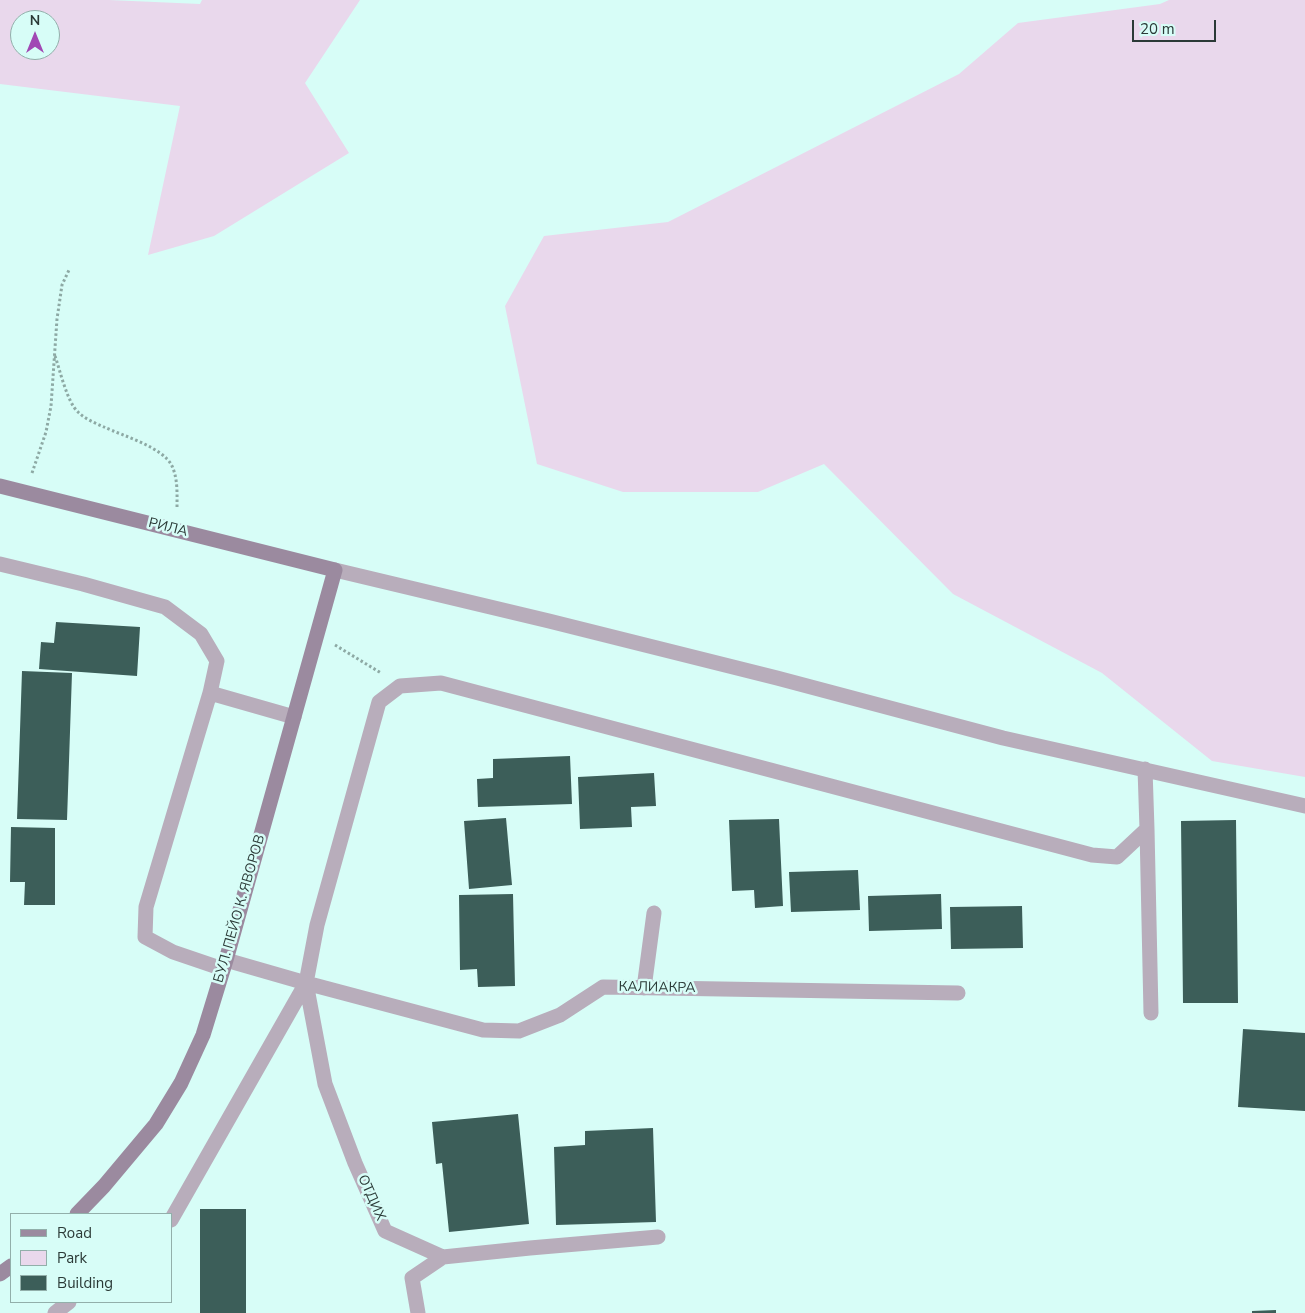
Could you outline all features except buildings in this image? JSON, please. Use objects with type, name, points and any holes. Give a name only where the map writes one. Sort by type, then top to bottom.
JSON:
[{"type":"street","name":"РИЛА","points":[[0,486],[335,570]]},
{"type":"street","points":[[0,564],[166,607],[201,634],[217,662],[210,693],[294,717]]},
{"type":"street","name":"БУЛ. ПЕЙО К. ЯВОРОВ","points":[[78,1213],[104,1186],[156,1124],[181,1083],[203,1035],[225,964],[335,570]]},
{"type":"street","points":[[335,570],[777,678],[1003,738],[1305,806]]},
{"type":"street","points":[[172,1218],[306,983],[317,925],[379,702],[400,686],[441,683],[1092,855],[1117,857],[1147,829]]},
{"type":"street","name":"КАЛИАКРА","points":[[210,693],[146,907],[145,938],[173,952],[306,983],[483,1030],[519,1031],[560,1015],[603,987],[958,993]]},
{"type":"street","points":[[1144,769],[1151,1013]]},
{"type":"street","points":[[644,988],[654,913]]},
{"type":"street","name":"ОТДИХ","points":[[306,983],[324,1084],[355,1163],[385,1231],[443,1257]]},
{"type":"street","points":[[418,1313],[412,1278],[443,1257],[658,1237]]},
{"type":"street","points":[[56,1313],[69,1303]]},
{"type":"path","points":[[25,492],[50,415],[57,318],[62,285],[69,270]]},
{"type":"path","points":[[54,356],[71,402],[77,411],[94,422],[153,448],[166,458],[171,465],[177,487],[178,531]]},
{"type":"path","points":[[318,634],[374,669]]},
{"type":"green space","points":[[0,0],[109,0],[200,4],[202,0],[360,0],[305,83],[349,153],[214,236],[148,255],[180,106],[0,84]]},
{"type":"green space","points":[[1169,0],[1305,0],[1305,777],[1212,761],[1102,673],[953,594],[824,464],[758,492],[623,492],[537,464],[505,306],[544,236],[668,222],[959,74],[1018,23],[1160,4]]}]
